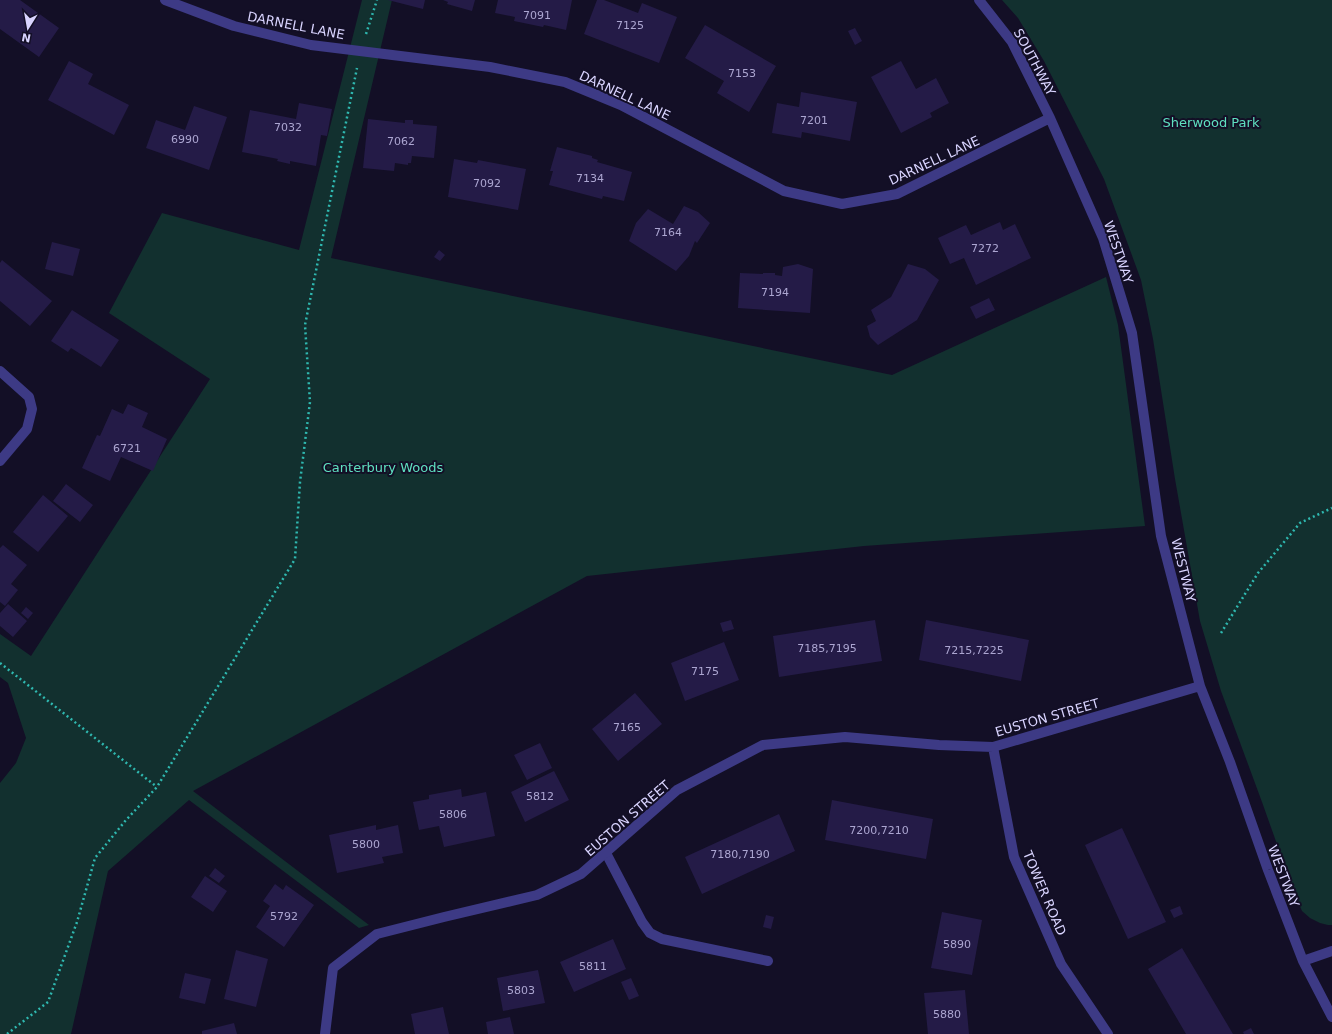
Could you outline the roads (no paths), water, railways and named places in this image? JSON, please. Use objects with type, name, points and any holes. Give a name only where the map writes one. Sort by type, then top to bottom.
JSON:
[{"type":"street","name":"DARNELL LANE","points":[[164,0],[234,26],[311,44],[490,66],[565,82],[621,105],[784,191],[842,204],[897,194],[1050,118]]},
{"type":"street","name":"SOUTHWAY","points":[[979,0],[1012,42],[1050,118]]},
{"type":"street","name":"WESTWAY","points":[[1050,118],[1103,238],[1132,333],[1161,536],[1200,686],[1230,762],[1268,870],[1303,961],[1332,1017]]},
{"type":"street","points":[[0,371],[30,397],[32,409],[26,429],[0,461]]},
{"type":"street","name":"EUSTON STREET","points":[[325,1034],[333,968],[377,934],[537,896],[581,874],[677,790],[763,745],[845,738],[939,745],[993,747],[1200,686]]},
{"type":"street","name":"TOWER ROAD","points":[[993,747],[1014,857],[1060,964],[1108,1034]]},
{"type":"street","points":[[606,853],[642,922],[650,933],[662,939],[768,961]]},
{"type":"street","points":[[1303,961],[1332,951]]},
{"type":"park label","name":"Sherwood Park","points":[[1211,122]]},
{"type":"park label","name":"Canterbury Woods","points":[[383,467]]}]
